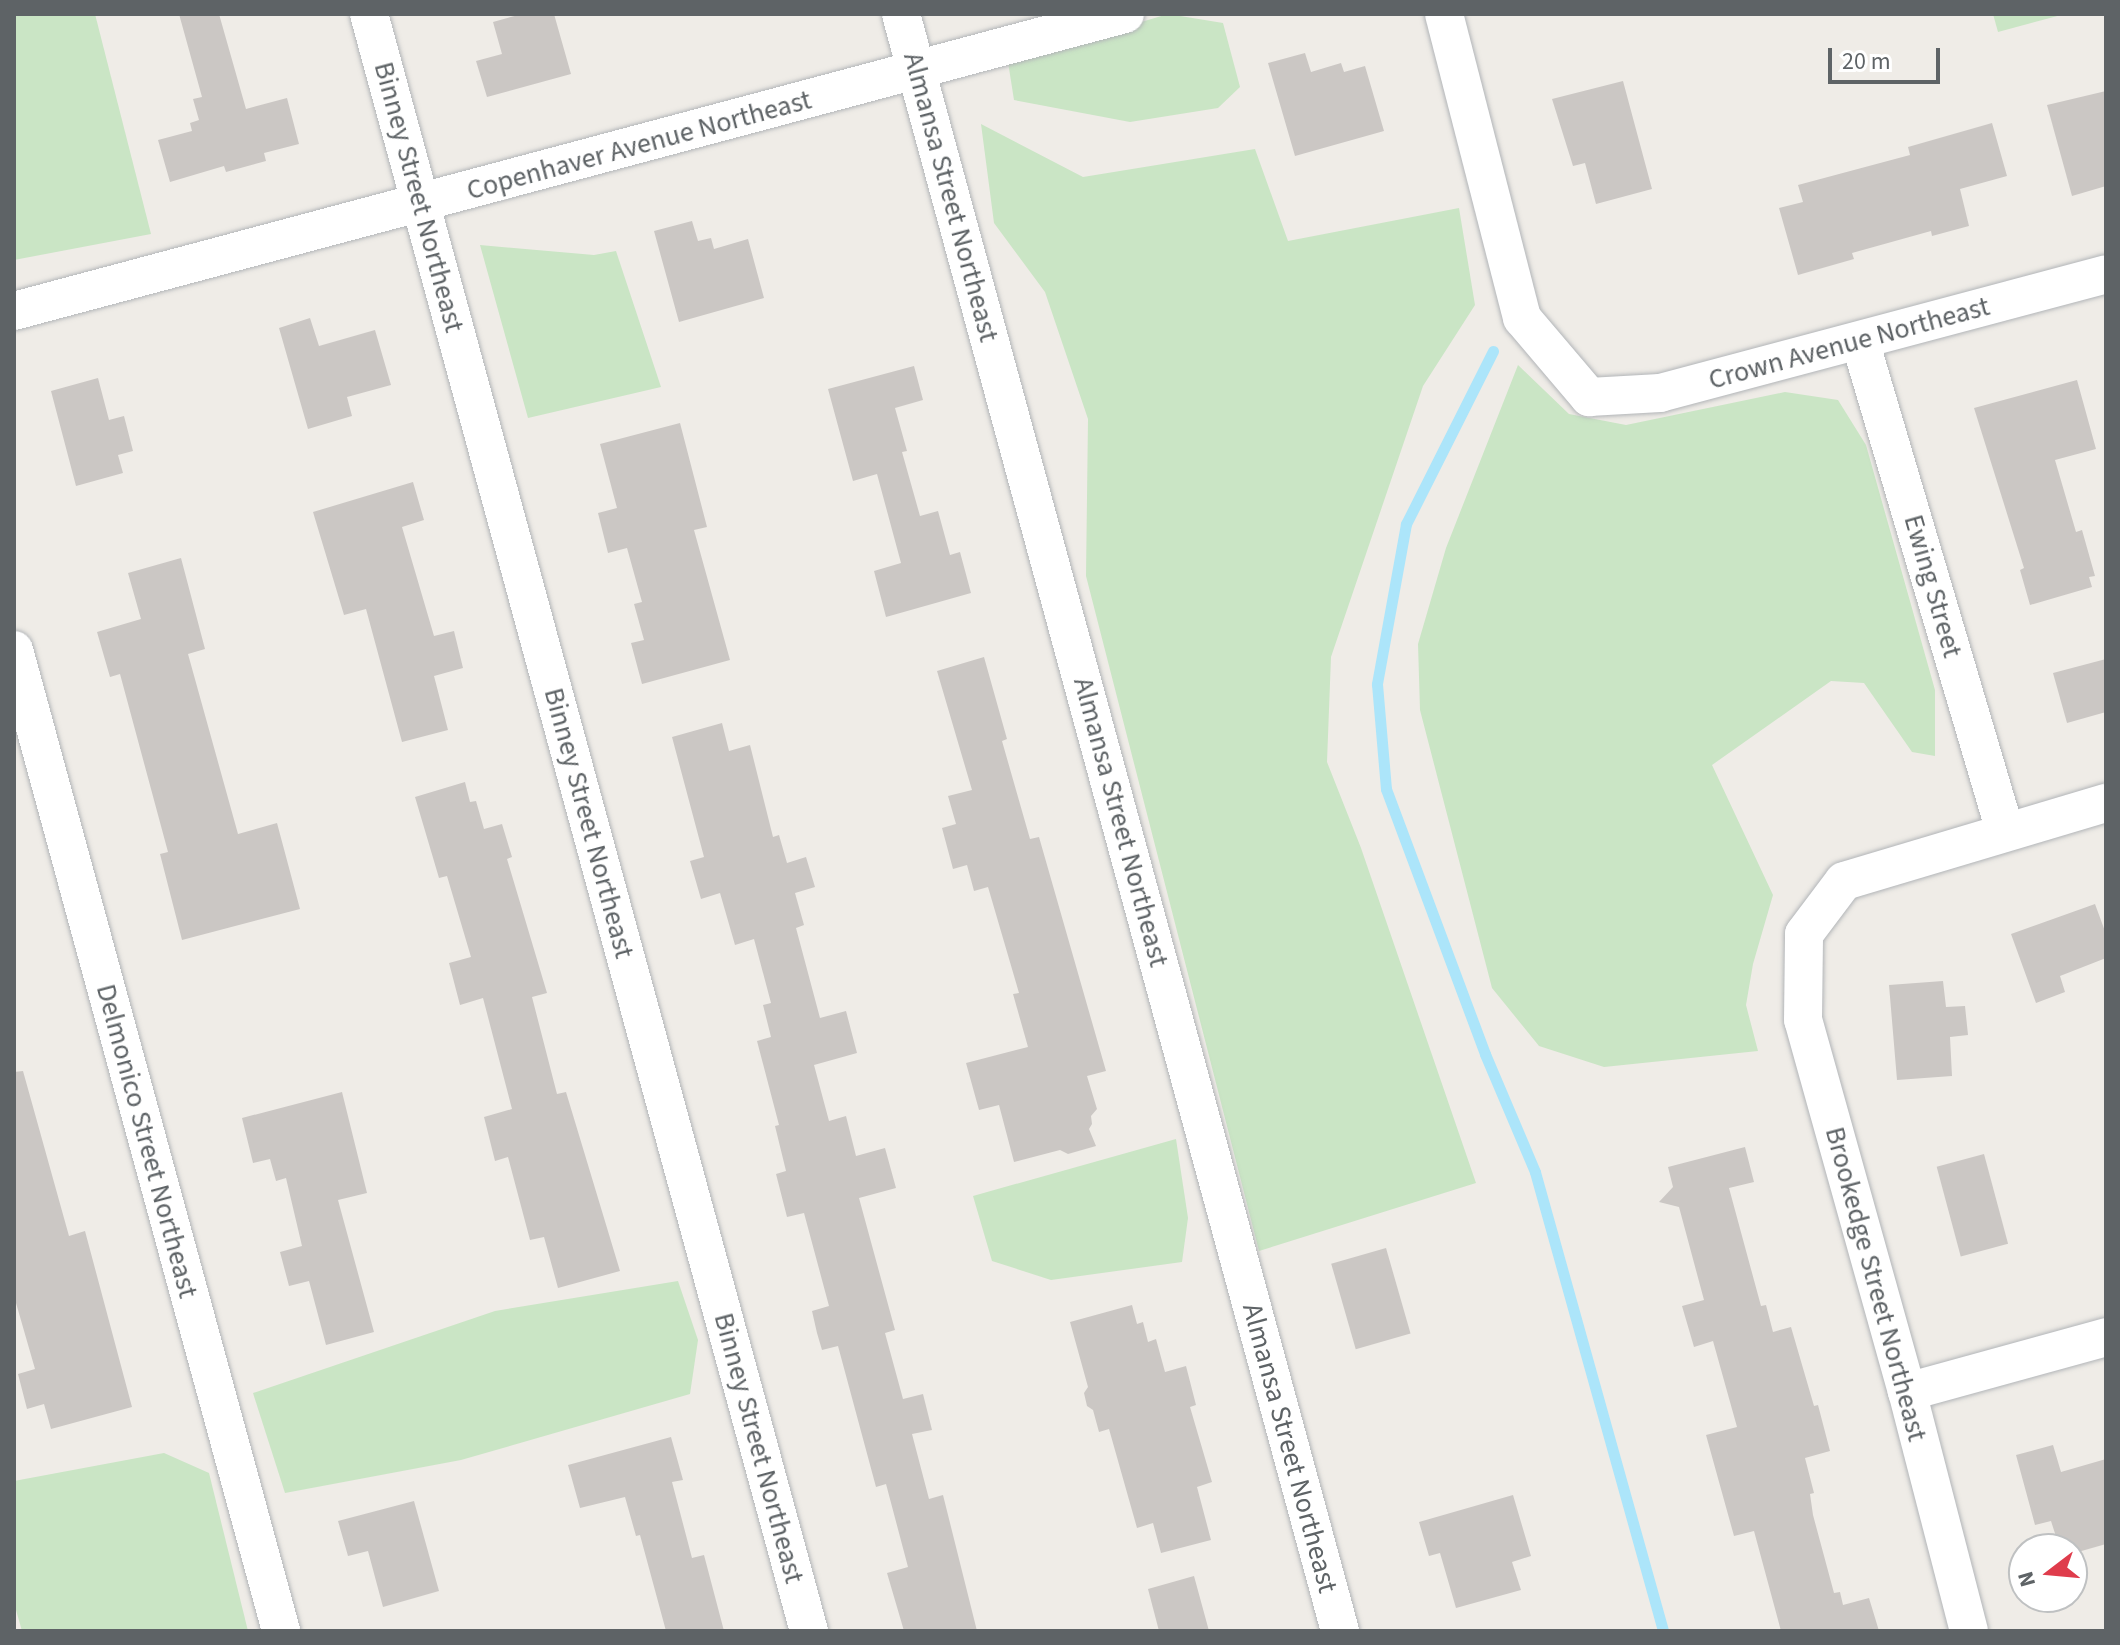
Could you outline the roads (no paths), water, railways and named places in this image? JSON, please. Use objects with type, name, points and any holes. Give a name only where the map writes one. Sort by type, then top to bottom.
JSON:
[{"type":"street","name":"Binney Street Northeast","points":[[369,14],[809,1631]]},
{"type":"street","name":"Almansa Street Northeast","points":[[901,14],[1340,1631]]},
{"type":"street","name":"Copenhaver Avenue Northeast","points":[[14,311],[1125,14]]},
{"type":"street","name":"Crown Avenue Northeast","points":[[1444,14],[1522,318],[1589,397],[1660,393],[2106,274]]},
{"type":"street","name":"Ewing Street","points":[[1860,341],[2005,831]]},
{"type":"street","name":"Delmonico Street Northeast","points":[[14,650],[281,1631]]},
{"type":"street","points":[[2005,831],[2106,803]]},
{"type":"street","name":"Brookedge Street Northeast","points":[[1969,1631],[1907,1392],[1803,1020],[1804,934],[1844,881],[2005,831]]},
{"type":"street","points":[[1907,1392],[2106,1337]]},
{"type":"waterway","points":[[1493,351],[1406,524],[1377,684],[1386,789],[1485,1054],[1535,1172],[1663,1631]]}]
